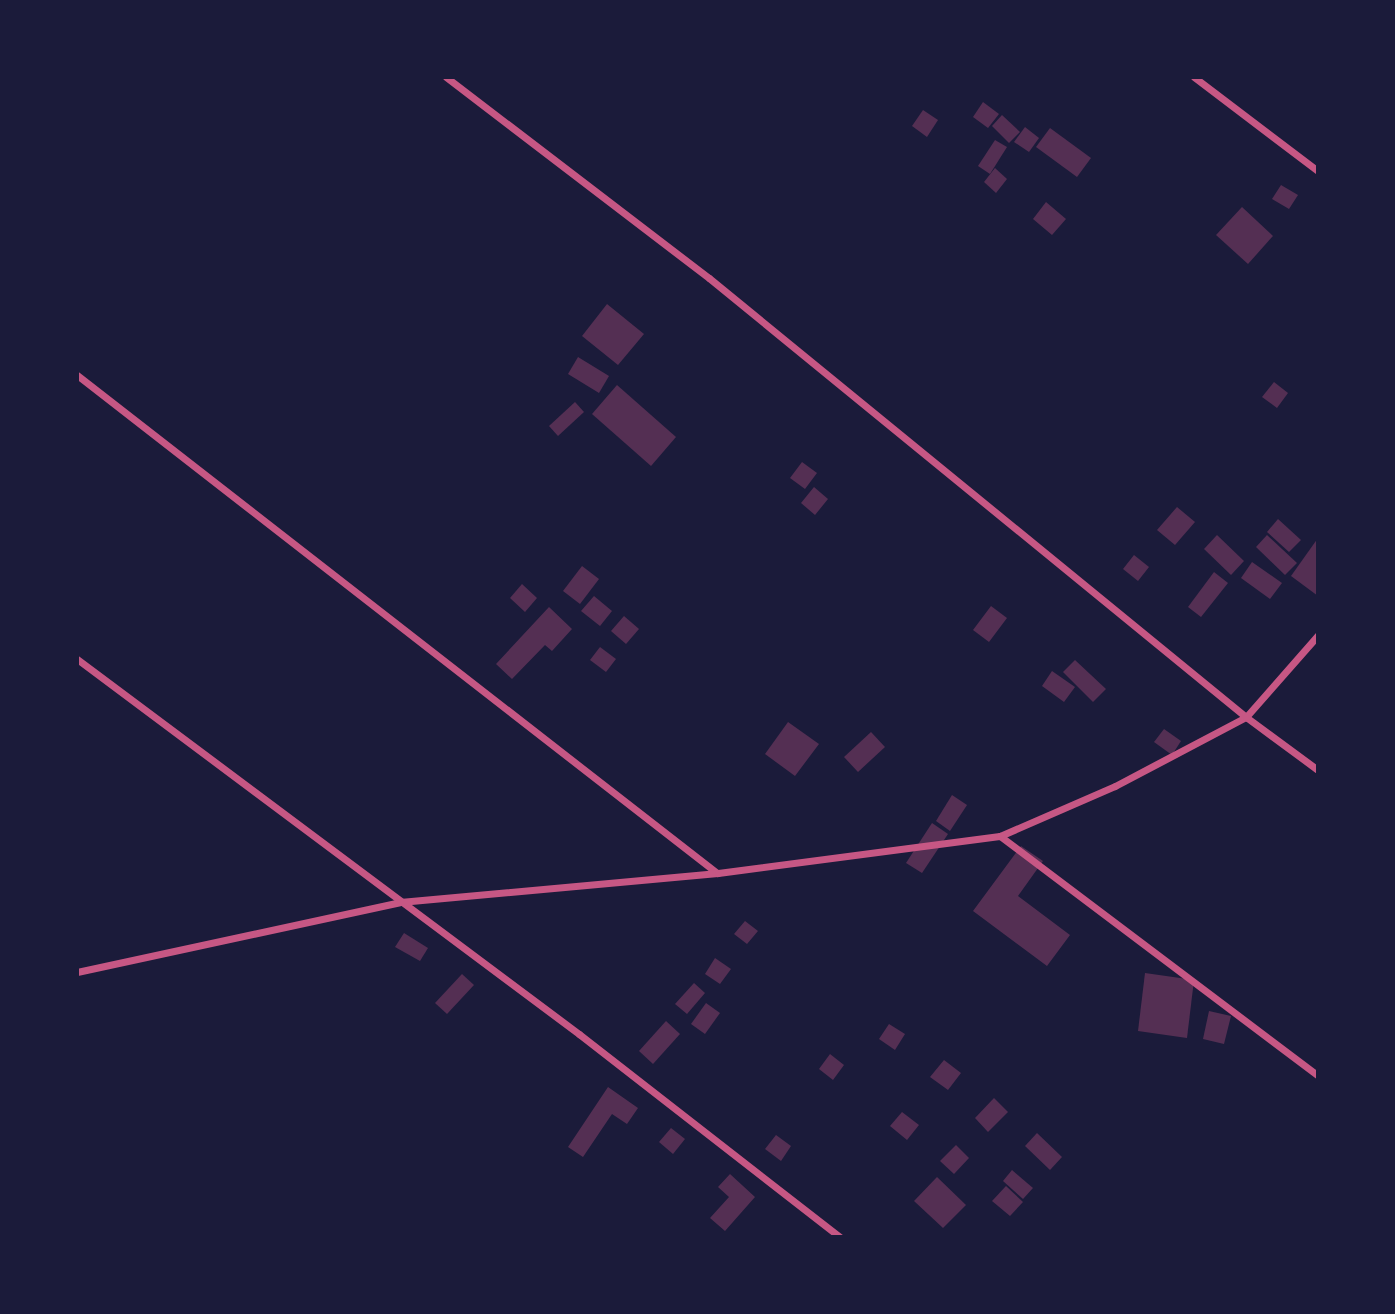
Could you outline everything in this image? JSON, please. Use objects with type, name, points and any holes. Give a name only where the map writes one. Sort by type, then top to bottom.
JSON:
[{"type":"street","points":[[446,77],[709,278],[1246,717],[1318,770]]},
{"type":"street","points":[[1194,77],[1318,171]]},
{"type":"street","points":[[77,375],[718,873]]},
{"type":"street","points":[[77,972],[400,902],[718,873],[1000,836],[1115,786],[1246,717],[1318,635]]},
{"type":"street","points":[[77,659],[579,1034],[839,1237]]},
{"type":"street","points":[[1000,836],[1318,1076]]},
{"type":"building","points":[[983,102],[999,114],[988,128],[973,117]]},
{"type":"building","points":[[923,110],[938,120],[927,137],[912,126]]},
{"type":"building","points":[[1002,115],[1020,132],[1009,143],[992,126]]},
{"type":"building","points":[[1025,127],[1039,138],[1029,152],[1014,142]]},
{"type":"building","points":[[1050,128],[1091,158],[1077,177],[1036,147]]},
{"type":"building","points":[[995,140],[1007,147],[990,174],[978,166]]},
{"type":"building","points":[[995,168],[1007,179],[996,193],[984,182]]},
{"type":"building","points":[[1281,185],[1298,195],[1289,209],[1272,199]]},
{"type":"building","points":[[1046,202],[1066,219],[1052,235],[1033,219]]},
{"type":"building","points":[[1242,207],[1273,236],[1248,264],[1216,235]]},
{"type":"building","points":[[607,304],[644,334],[618,365],[582,336]]},
{"type":"building","points":[[578,357],[609,376],[599,393],[568,374]]},
{"type":"building","points":[[1274,382],[1288,393],[1277,408],[1262,397]]},
{"type":"building","points":[[617,385],[676,437],[651,466],[592,414]]},
{"type":"building","points":[[575,402],[584,412],[558,436],[549,426]]},
{"type":"building","points":[[802,462],[817,473],[805,489],[790,478]]},
{"type":"building","points":[[814,487],[828,499],[815,515],[801,503]]},
{"type":"building","points":[[1177,507],[1195,522],[1175,545],[1157,530]]},
{"type":"building","points":[[1278,519],[1301,540],[1289,552],[1267,532]]},
{"type":"building","points":[[1217,535],[1244,561],[1231,575],[1204,549]]},
{"type":"building","points":[[1267,535],[1297,563],[1285,575],[1256,547]]},
{"type":"building","points":[[1318,538],[1318,596],[1291,576]]},
{"type":"building","points":[[1134,555],[1149,567],[1138,581],[1123,569]]},
{"type":"building","points":[[1252,562],[1282,583],[1270,599],[1241,578]]},
{"type":"building","points":[[582,566],[599,579],[580,604],[563,591]]},
{"type":"building","points":[[1214,572],[1228,583],[1201,617],[1188,607]]},
{"type":"building","points":[[522,584],[537,598],[525,612],[510,598]]},
{"type":"building","points":[[594,596],[612,611],[600,626],[581,611]]},
{"type":"building","points":[[991,606],[1007,618],[989,642],[973,630]]},
{"type":"building","points":[[549,607],[572,629],[552,651],[545,645],[512,679],[496,664]]},
{"type":"building","points":[[624,616],[639,629],[626,644],[611,631]]},
{"type":"building","points":[[600,647],[616,659],[606,672],[590,660]]},
{"type":"building","points":[[1075,660],[1106,689],[1093,702],[1063,672]]},
{"type":"building","points":[[1052,671],[1075,687],[1064,702],[1042,686]]},
{"type":"building","points":[[788,722],[819,744],[795,776],[765,754]]},
{"type":"building","points":[[1164,729],[1181,741],[1172,755],[1154,742]]},
{"type":"building","points":[[871,732],[885,747],[858,772],[844,757]]},
{"type":"building","points":[[952,795],[967,805],[950,831],[936,821]]},
{"type":"building","points":[[932,823],[948,834],[922,873],[906,863]]},
{"type":"building","points":[[1021,846],[1043,861],[1018,896],[1070,935],[1047,966],[973,911]]},
{"type":"building","points":[[745,921],[758,931],[747,944],[734,934]]},
{"type":"building","points":[[404,933],[428,948],[420,961],[395,947]]},
{"type":"building","points":[[715,958],[731,969],[720,984],[705,974]]},
{"type":"building","points":[[1145,973],[1194,980],[1187,1038],[1138,1031]]},
{"type":"building","points":[[462,974],[474,985],[447,1014],[435,1003]]},
{"type":"building","points":[[694,983],[705,993],[687,1014],[675,1004]]},
{"type":"building","points":[[706,1003],[720,1013],[705,1034],[691,1024]]},
{"type":"building","points":[[1209,1011],[1231,1016],[1224,1044],[1203,1039]]},
{"type":"building","points":[[666,1021],[680,1034],[653,1064],[639,1051]]},
{"type":"building","points":[[889,1024],[905,1034],[895,1050],[879,1039]]},
{"type":"building","points":[[830,1054],[844,1065],[833,1080],[819,1069]]},
{"type":"building","points":[[944,1060],[961,1073],[948,1090],[930,1077]]},
{"type":"building","points":[[608,1087],[638,1108],[627,1124],[612,1114],[583,1157],[568,1147]]},
{"type":"building","points":[[994,1098],[1008,1112],[988,1132],[975,1118]]},
{"type":"building","points":[[902,1112],[919,1125],[907,1140],[890,1126]]},
{"type":"building","points":[[671,1128],[685,1139],[673,1154],[659,1142]]},
{"type":"building","points":[[1037,1133],[1062,1157],[1050,1170],[1025,1146]]},
{"type":"building","points":[[776,1135],[791,1146],[781,1161],[765,1149]]},
{"type":"building","points":[[956,1145],[969,1158],[954,1174],[940,1161]]},
{"type":"building","points":[[1012,1170],[1033,1188],[1023,1199],[1003,1181]]},
{"type":"building","points":[[730,1174],[755,1197],[725,1231],[710,1218],[729,1197],[718,1187]]},
{"type":"building","points":[[937,1177],[966,1205],[943,1228],[914,1201]]},
{"type":"building","points":[[1006,1186],[1023,1202],[1010,1216],[992,1201]]}]
